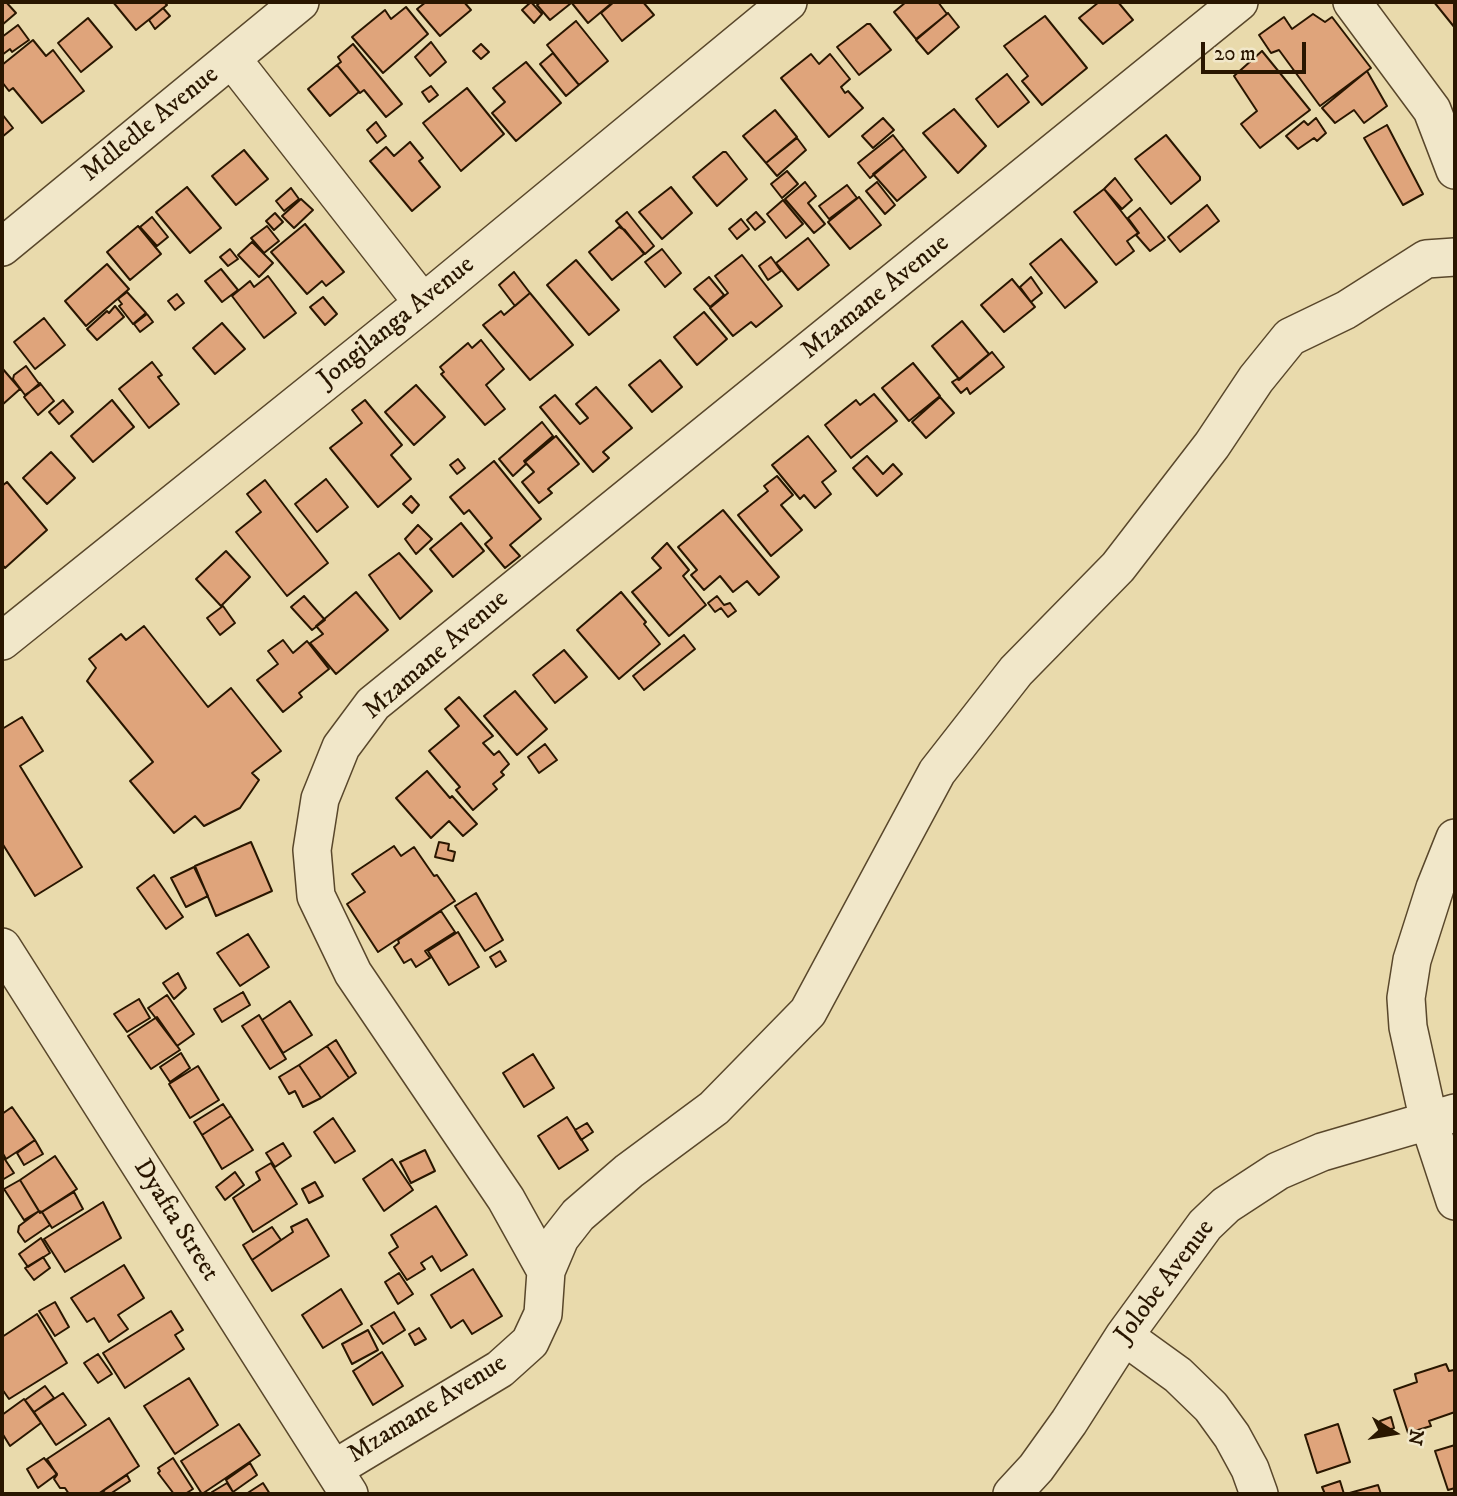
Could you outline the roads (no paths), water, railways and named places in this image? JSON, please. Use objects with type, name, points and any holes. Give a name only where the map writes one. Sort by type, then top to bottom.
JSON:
[{"type":"street","name":"Mdledle Avenue","points":[[2,247],[300,2]]},
{"type":"street","name":"Jongilanga Avenue","points":[[2,640],[423,303],[788,2]]},
{"type":"street","name":"Mzamane Avenue","points":[[342,1482],[500,1369],[530,1342],[543,1314],[546,1271],[506,1199],[354,973],[316,896],[312,850],[320,799],[341,747],[373,704],[1239,2]]},
{"type":"street","points":[[1352,2],[1444,107],[1455,170]]},
{"type":"street","points":[[232,59],[423,303]]},
{"type":"street","points":[[546,1271],[560,1238],[578,1215],[629,1171],[715,1108],[808,1013],[937,772],[1016,671],[1118,567],[1290,337],[1346,310],[1426,258],[1455,257]]},
{"type":"street","points":[[1455,838],[1435,888],[1412,960],[1406,998],[1408,1027],[1442,1118],[1455,1201]]},
{"type":"street","name":"Dyafta Street","points":[[2,947],[342,1482]]},
{"type":"street","name":"Jolobe Avenue","points":[[1012,1494],[1036,1468],[1124,1336],[1205,1225],[1226,1205],[1278,1171],[1322,1152],[1442,1118]]},
{"type":"street","points":[[1124,1336],[1178,1375],[1211,1407],[1238,1447],[1259,1494]]}]
